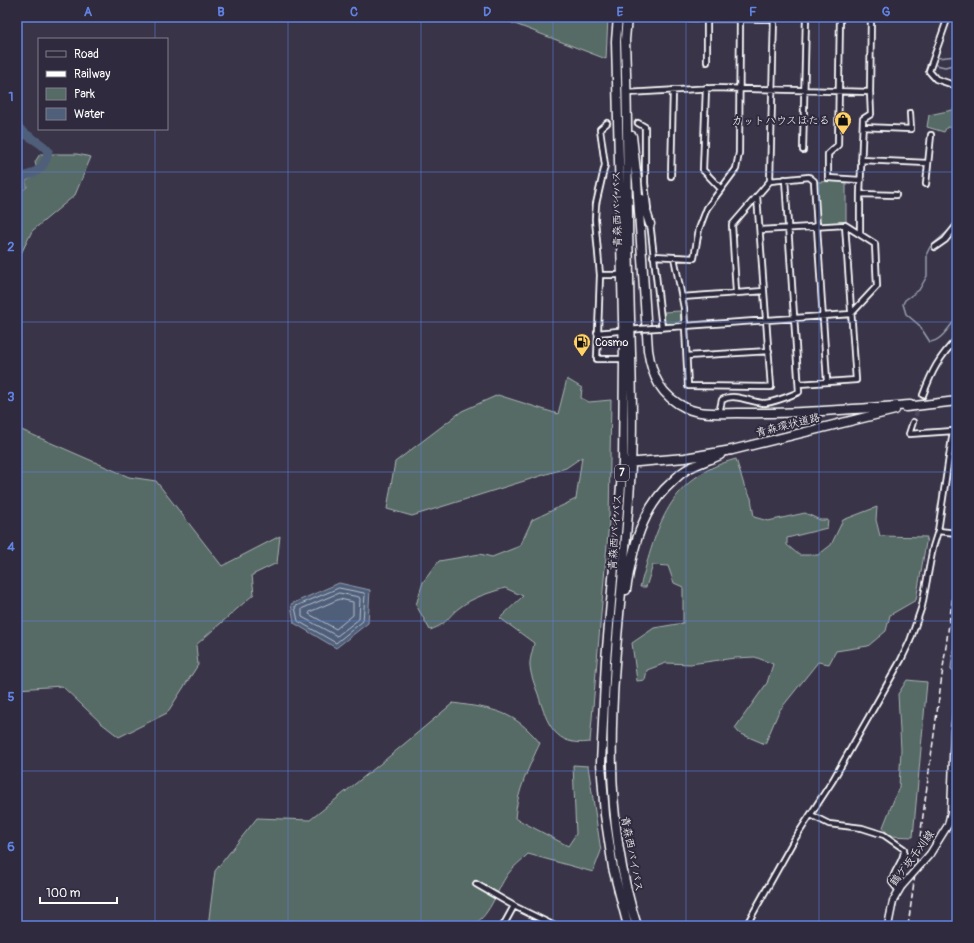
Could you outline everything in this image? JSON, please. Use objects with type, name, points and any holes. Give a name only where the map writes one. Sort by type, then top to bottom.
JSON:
[{"type":"highway","name":"青森西バイパス","points":[[618,17],[616,41],[621,274],[627,331],[624,359],[627,464],[606,660],[601,763],[605,815],[613,868],[628,926]]},
{"type":"highway","name":"青森西バイパス","points":[[627,17],[625,40],[627,93],[627,464],[610,761],[613,813],[620,859],[637,926]]},
{"type":"highway","points":[[627,93],[637,181],[648,350],[654,376],[659,386],[669,398],[696,412],[719,413],[766,414],[910,405]]},
{"type":"highway","points":[[637,181],[650,224]]},
{"type":"highway","name":"青森環状道路","points":[[627,464],[732,450],[910,405],[957,401]]},
{"type":"highway","points":[[616,651],[630,566],[637,538],[646,515],[662,491],[685,470],[732,450]]},
{"type":"main road","name":"鶴ケ坂千刈線","points":[[888,926],[893,901],[900,889],[930,854],[948,825],[951,812],[954,731],[957,708]]},
{"type":"street","points":[[803,150],[806,17]]},
{"type":"street","points":[[840,17],[837,90],[838,145],[828,154],[828,178],[860,180]]},
{"type":"street","points":[[860,233],[860,180],[863,119],[870,114],[871,17]]},
{"type":"street","points":[[948,17],[929,71],[936,79],[957,86]]},
{"type":"street","points":[[690,18],[774,18],[770,181],[732,225],[736,292]]},
{"type":"street","points":[[707,18],[707,62]]},
{"type":"street","points":[[653,256],[694,258],[699,229],[706,208],[736,169],[739,153],[740,18]]},
{"type":"street","points":[[627,93],[706,88],[870,92]]},
{"type":"street","points":[[706,88],[703,170],[721,189]]},
{"type":"street","points":[[671,176],[673,90]]},
{"type":"street","points":[[863,127],[911,129],[910,113]]},
{"type":"street","points":[[638,123],[645,127],[645,183],[662,328]]},
{"type":"street","points":[[607,124],[600,129],[605,165],[595,212],[600,275],[597,359],[624,359]]},
{"type":"street","points":[[926,184],[931,135]]},
{"type":"street","points":[[861,160],[927,163]]},
{"type":"street","points":[[770,181],[809,177],[814,181],[827,381]]},
{"type":"street","points":[[719,413],[722,400],[726,398],[737,398],[766,403],[799,392],[785,179]]},
{"type":"street","points":[[860,194],[896,194]]},
{"type":"street","points":[[674,257],[682,297],[688,386],[771,387],[761,230],[757,196]]},
{"type":"street","points":[[597,333],[850,314],[877,286],[875,244],[860,233],[845,225],[761,230]]},
{"type":"street","points":[[799,384],[856,380],[850,314],[845,225]]},
{"type":"street","points":[[935,246],[945,240],[957,225]]},
{"type":"street","points":[[600,275],[621,274]]},
{"type":"street","points":[[682,297],[764,291]]},
{"type":"street","points":[[923,395],[933,369],[944,352],[957,339]]},
{"type":"street","points":[[687,356],[769,351]]},
{"type":"street","points":[[746,926],[794,840],[844,760],[910,641],[922,606],[933,547],[938,531],[953,431],[909,434],[913,422]]},
{"type":"street","points":[[938,531],[957,534]]},
{"type":"street","points":[[811,815],[829,824],[862,828],[884,835],[904,849],[904,855],[892,878],[892,882],[900,889]]},
{"type":"street","points":[[476,884],[514,906],[555,926]]},
{"type":"street","points":[[503,926],[514,906]]},
{"type":"green space","points":[[501,17],[608,17],[606,59],[502,19]]},
{"type":"green space","points":[[957,109],[957,128],[947,127],[944,132],[927,127],[929,115]]},
{"type":"green space","points":[[40,154],[77,154],[91,157],[75,195],[32,231],[17,262],[17,191],[21,191],[27,187],[26,181],[38,174],[35,162]]},
{"type":"green space","points":[[846,181],[846,222],[822,224],[819,222],[816,182]]},
{"type":"green space","points":[[680,311],[681,320],[678,323],[665,324],[664,312]]},
{"type":"green space","points":[[567,379],[582,388],[581,398],[589,402],[611,400],[609,521],[590,742],[578,743],[568,741],[561,737],[554,731],[545,715],[533,681],[530,664],[534,643],[500,618],[523,596],[505,588],[481,596],[464,604],[444,623],[430,630],[416,605],[423,582],[439,561],[480,554],[492,557],[520,546],[532,520],[576,499],[582,457],[566,468],[412,516],[387,509],[395,462],[462,411],[498,395],[558,414]]},
{"type":"green space","points":[[17,428],[129,477],[156,481],[222,566],[280,536],[277,563],[252,575],[254,594],[196,645],[198,665],[167,713],[119,737],[101,723],[62,686],[17,689]]},
{"type":"green space","points":[[736,459],[744,485],[751,498],[754,517],[768,521],[805,513],[820,520],[828,520],[827,528],[787,538],[787,545],[799,555],[818,555],[831,545],[843,520],[877,507],[876,520],[880,536],[927,537],[916,600],[890,615],[886,631],[868,646],[836,651],[829,664],[818,662],[779,711],[765,744],[739,733],[735,728],[767,683],[773,664],[755,657],[690,664],[666,663],[647,670],[645,680],[637,681],[632,643],[654,628],[683,623],[683,587],[674,583],[668,566],[653,565],[646,587],[640,587],[653,544],[669,507],[680,492],[695,478],[713,467]]},
{"type":"green space","points":[[907,680],[927,682],[913,837],[888,836],[883,827],[899,787],[901,750],[898,694]]},
{"type":"green space","points":[[453,703],[480,707],[511,717],[530,732],[540,743],[521,789],[515,818],[568,846],[576,834],[573,765],[588,766],[601,851],[593,872],[528,854],[508,874],[492,904],[482,918],[469,926],[208,926],[215,871],[257,818],[310,820]]},
{"type":"water","points":[[339,583],[370,590],[368,623],[336,648],[294,623],[291,604]]},
{"type":"waterway","points":[[937,58],[957,56]]},
{"type":"waterway","points":[[927,65],[932,58]]},
{"type":"waterway","points":[[936,65],[945,67],[957,64]]},
{"type":"waterway","points":[[926,70],[934,81],[957,89]]},
{"type":"waterway","points":[[17,126],[20,130],[41,144],[48,151],[43,165],[32,174],[22,177],[22,185],[17,187]]},
{"type":"waterway","points":[[957,219],[955,225],[930,247],[927,253],[927,276],[919,290],[905,300],[903,304],[906,314],[919,325],[930,342],[942,336],[957,318]]},
{"type":"waterway","points":[[957,622],[951,669],[957,672]]},
{"type":"tunnel","points":[[607,123],[638,123]]},
{"type":"tunnel","points":[[913,422],[923,395]]},
{"type":"railway","points":[[908,926],[957,565]]},
{"type":"place","name":"カットハウスほたる","points":[[843,135]]},
{"type":"place","name":"Cosmo","points":[[582,357]]}]
